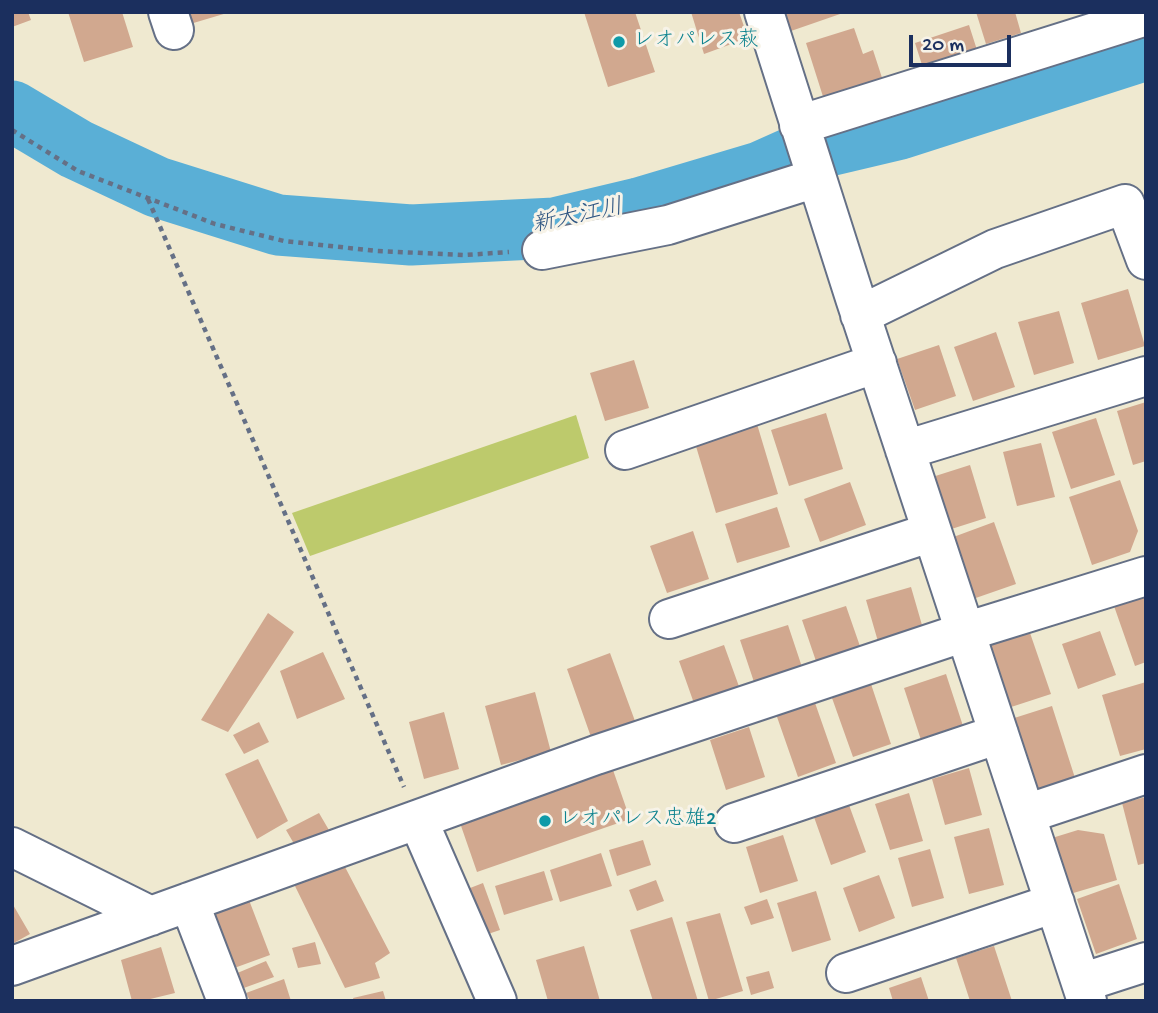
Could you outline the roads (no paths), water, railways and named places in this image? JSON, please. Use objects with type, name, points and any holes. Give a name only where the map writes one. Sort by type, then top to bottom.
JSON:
[{"type":"street","points":[[764,12],[858,307],[1084,992],[1146,962]]},
{"type":"street","points":[[542,250],[668,225],[808,153],[1146,16]]},
{"type":"street","points":[[858,307],[995,249],[1125,204],[1146,260]]},
{"type":"street","points":[[625,450],[877,363]]},
{"type":"street","points":[[905,450],[1146,376]]},
{"type":"street","points":[[669,619],[932,532]]},
{"type":"street","points":[[12,966],[596,755],[965,632],[1146,576]]},
{"type":"street","points":[[734,823],[999,734]]},
{"type":"street","points":[[1026,814],[1146,774]]},
{"type":"street","points":[[418,820],[497,1001]]},
{"type":"street","points":[[12,848],[151,916]]},
{"type":"street","points":[[190,902],[227,1001]]},
{"type":"street","points":[[846,973],[1055,903]]},
{"type":"waterway","name":"新大江川","points":[[12,111],[76,149],[157,187],[278,225],[411,235],[555,228],[639,208],[760,172],[807,151],[900,129],[1146,50]]},
{"type":"place","name":"レオパレス萩","points":[[619,42]]},
{"type":"place","name":"レオパレス忠雄2","points":[[545,821]]}]
